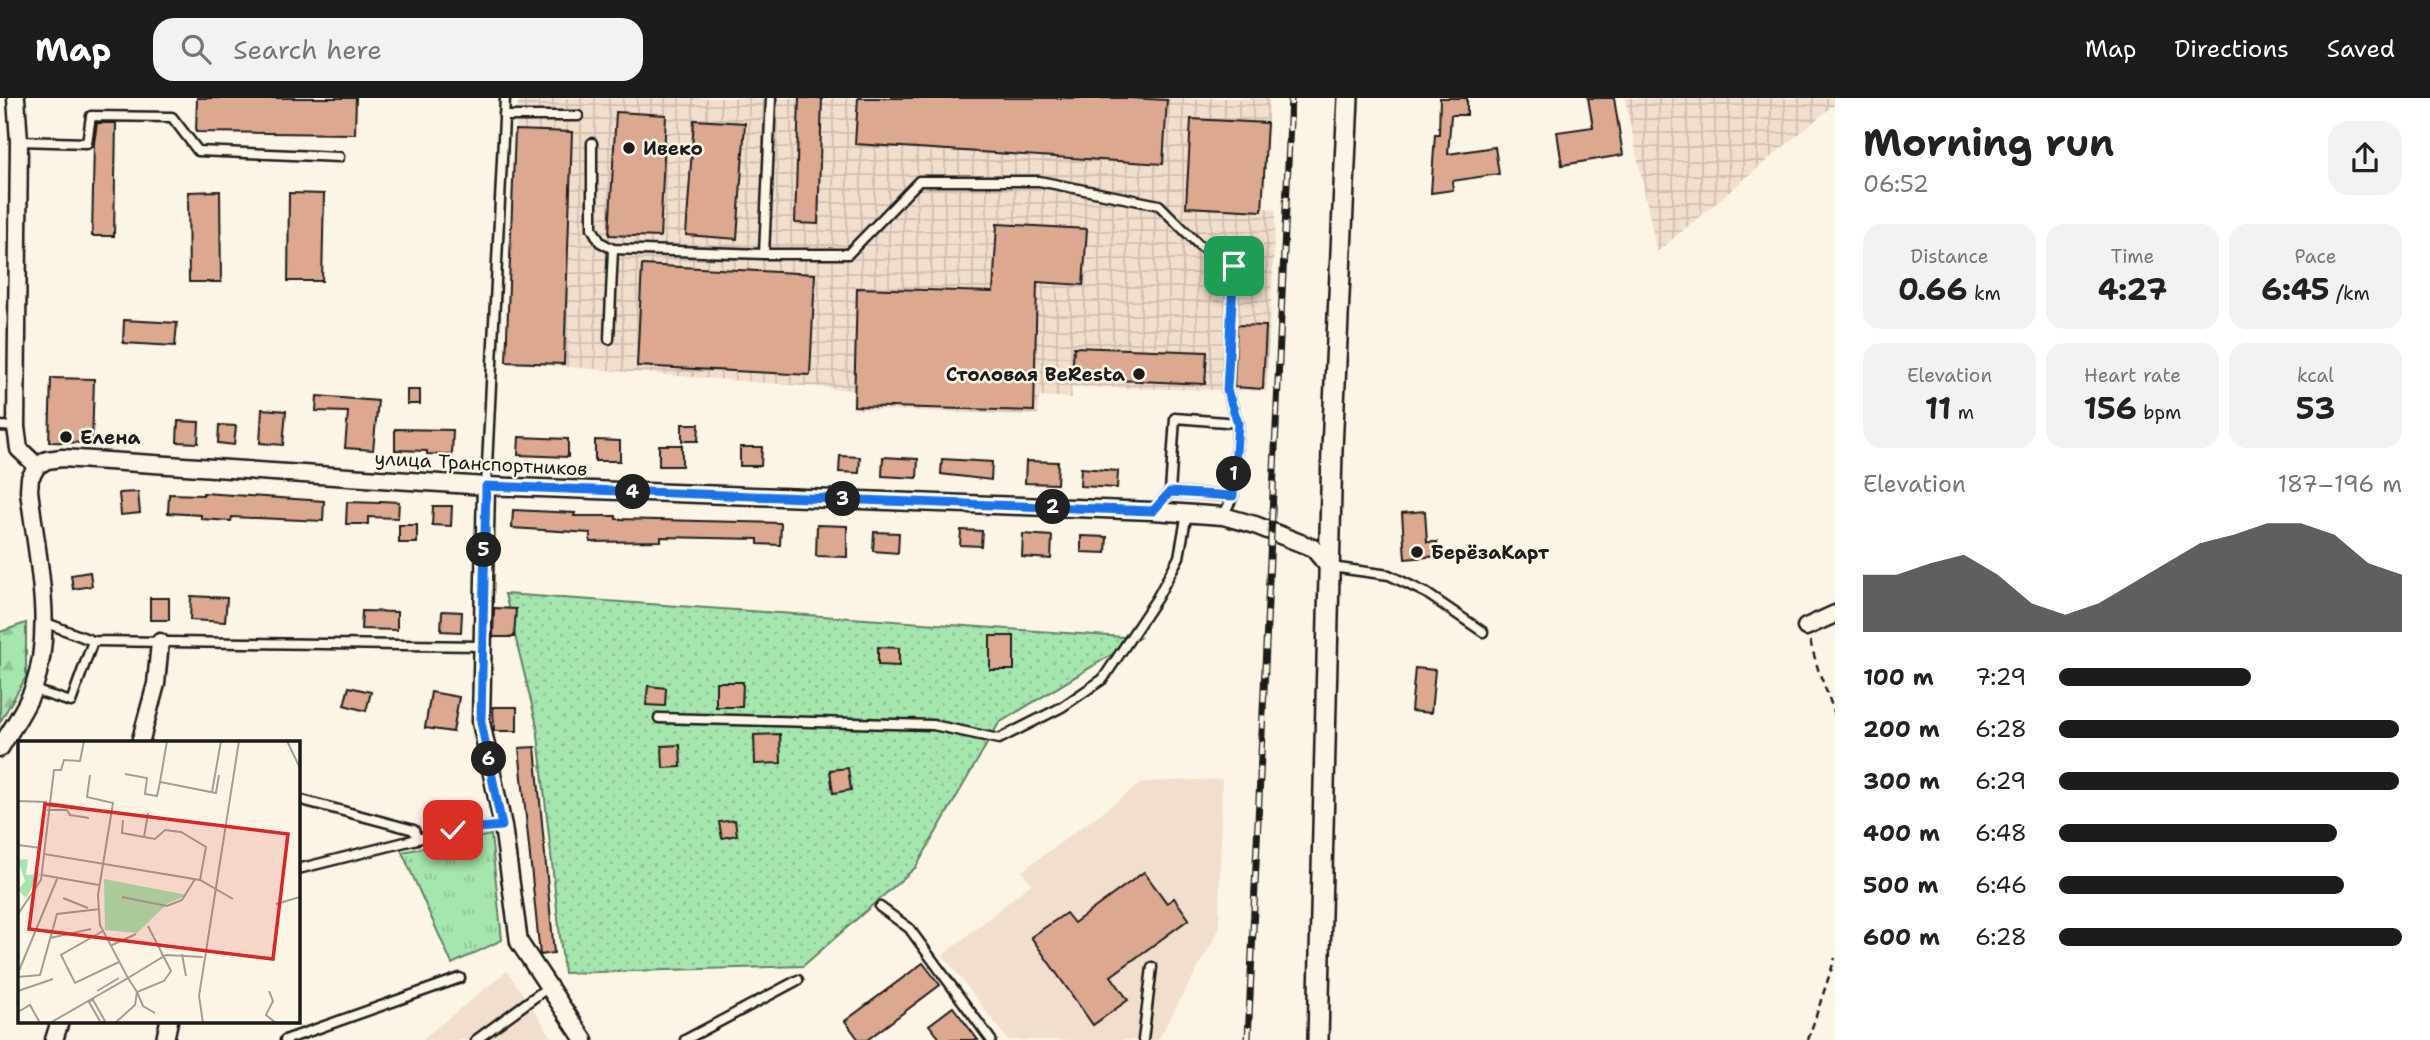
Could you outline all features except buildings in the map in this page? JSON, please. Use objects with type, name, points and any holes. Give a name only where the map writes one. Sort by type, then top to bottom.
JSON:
[{"type":"street","points":[[0,748],[33,690],[42,659],[44,622],[29,490],[30,478],[37,466],[19,449],[8,426],[19,141],[16,98]]},
{"type":"street","points":[[1318,1040],[1328,566],[1348,98]]},
{"type":"street","name":"улица Транспортников","points":[[37,466],[47,460],[62,458],[486,486],[1187,513],[1223,516],[1263,527],[1313,548],[1328,566]]},
{"type":"street","points":[[486,486],[481,722],[502,826],[519,942],[584,1040]]},
{"type":"street","points":[[1806,627],[1835,614]]},
{"type":"street","points":[[141,741],[156,684],[160,642]]},
{"type":"street","points":[[54,1040],[59,1023]]},
{"type":"lane","points":[[486,486],[505,98]]},
{"type":"lane","points":[[764,254],[771,98]]},
{"type":"lane","points":[[19,141],[86,143],[91,116],[172,117],[198,151],[338,157]]},
{"type":"lane","points":[[504,116],[578,116]]},
{"type":"lane","points":[[592,143],[592,228],[600,242],[613,249],[848,254],[919,181],[1039,181],[1158,205],[1199,245],[1234,266],[1227,390],[1238,423],[1233,496],[1223,516]]},
{"type":"lane","points":[[609,338],[613,249]]},
{"type":"lane","points":[[1153,511],[1170,492],[1175,418],[1238,423]]},
{"type":"lane","points":[[1170,492],[1233,496]]},
{"type":"lane","points":[[660,718],[933,725],[999,739],[1062,707],[1102,679],[1157,598],[1179,557],[1187,513]]},
{"type":"lane","points":[[1328,566],[1389,575],[1426,593],[1483,632]]},
{"type":"lane","points":[[44,622],[93,640],[481,646]]},
{"type":"lane","points":[[33,690],[71,702],[93,640]]},
{"type":"lane","points":[[299,799],[414,830],[417,839]]},
{"type":"lane","points":[[299,869],[453,830],[502,826]]},
{"type":"lane","points":[[880,907],[909,928],[991,1040]]},
{"type":"lane","points":[[1143,1040],[1152,967]]},
{"type":"lane","points":[[285,1040],[460,978]]},
{"type":"lane","points":[[685,1040],[798,980]]},
{"type":"lane","points":[[476,1040],[547,988]]},
{"type":"path","points":[[1806,627],[1835,714]]},
{"type":"path","points":[[1808,1040],[1835,958]]},
{"type":"shaded area","points":[[519,98],[1269,98],[1263,207],[1276,210],[1266,391],[1071,387],[1072,398],[1039,396],[1038,415],[852,409],[853,390],[506,362],[515,130]]},
{"type":"shaded area","points":[[1625,98],[1835,98],[1835,104],[1657,252]]},
{"type":"shaded area","points":[[1222,779],[1219,930],[1158,1040],[1008,1040],[943,955],[1031,884],[1022,871],[1143,782]]},
{"type":"shaded area","points":[[507,971],[554,1040],[421,1040]]},
{"type":"green space","points":[[505,594],[1139,638],[999,723],[916,867],[803,966],[564,973],[537,726]]},
{"type":"green space","points":[[26,623],[26,677],[0,722],[0,632]]},
{"type":"green space","points":[[491,835],[502,940],[452,964],[402,852]]},
{"type":"railway","points":[[1248,1040],[1291,98]]},
{"type":"place","name":"Ивеко","points":[[629,148]]},
{"type":"place","name":"Столовая BeResta","points":[[1139,374]]},
{"type":"place","name":"Елена","points":[[66,437]]},
{"type":"place","name":"БерёзаКарт","points":[[1417,552]]},
{"type":"route","points":[[453,830],[502,826],[481,722],[486,486],[1153,511],[1170,492],[1233,496],[1238,423],[1227,390],[1234,266]]}]
